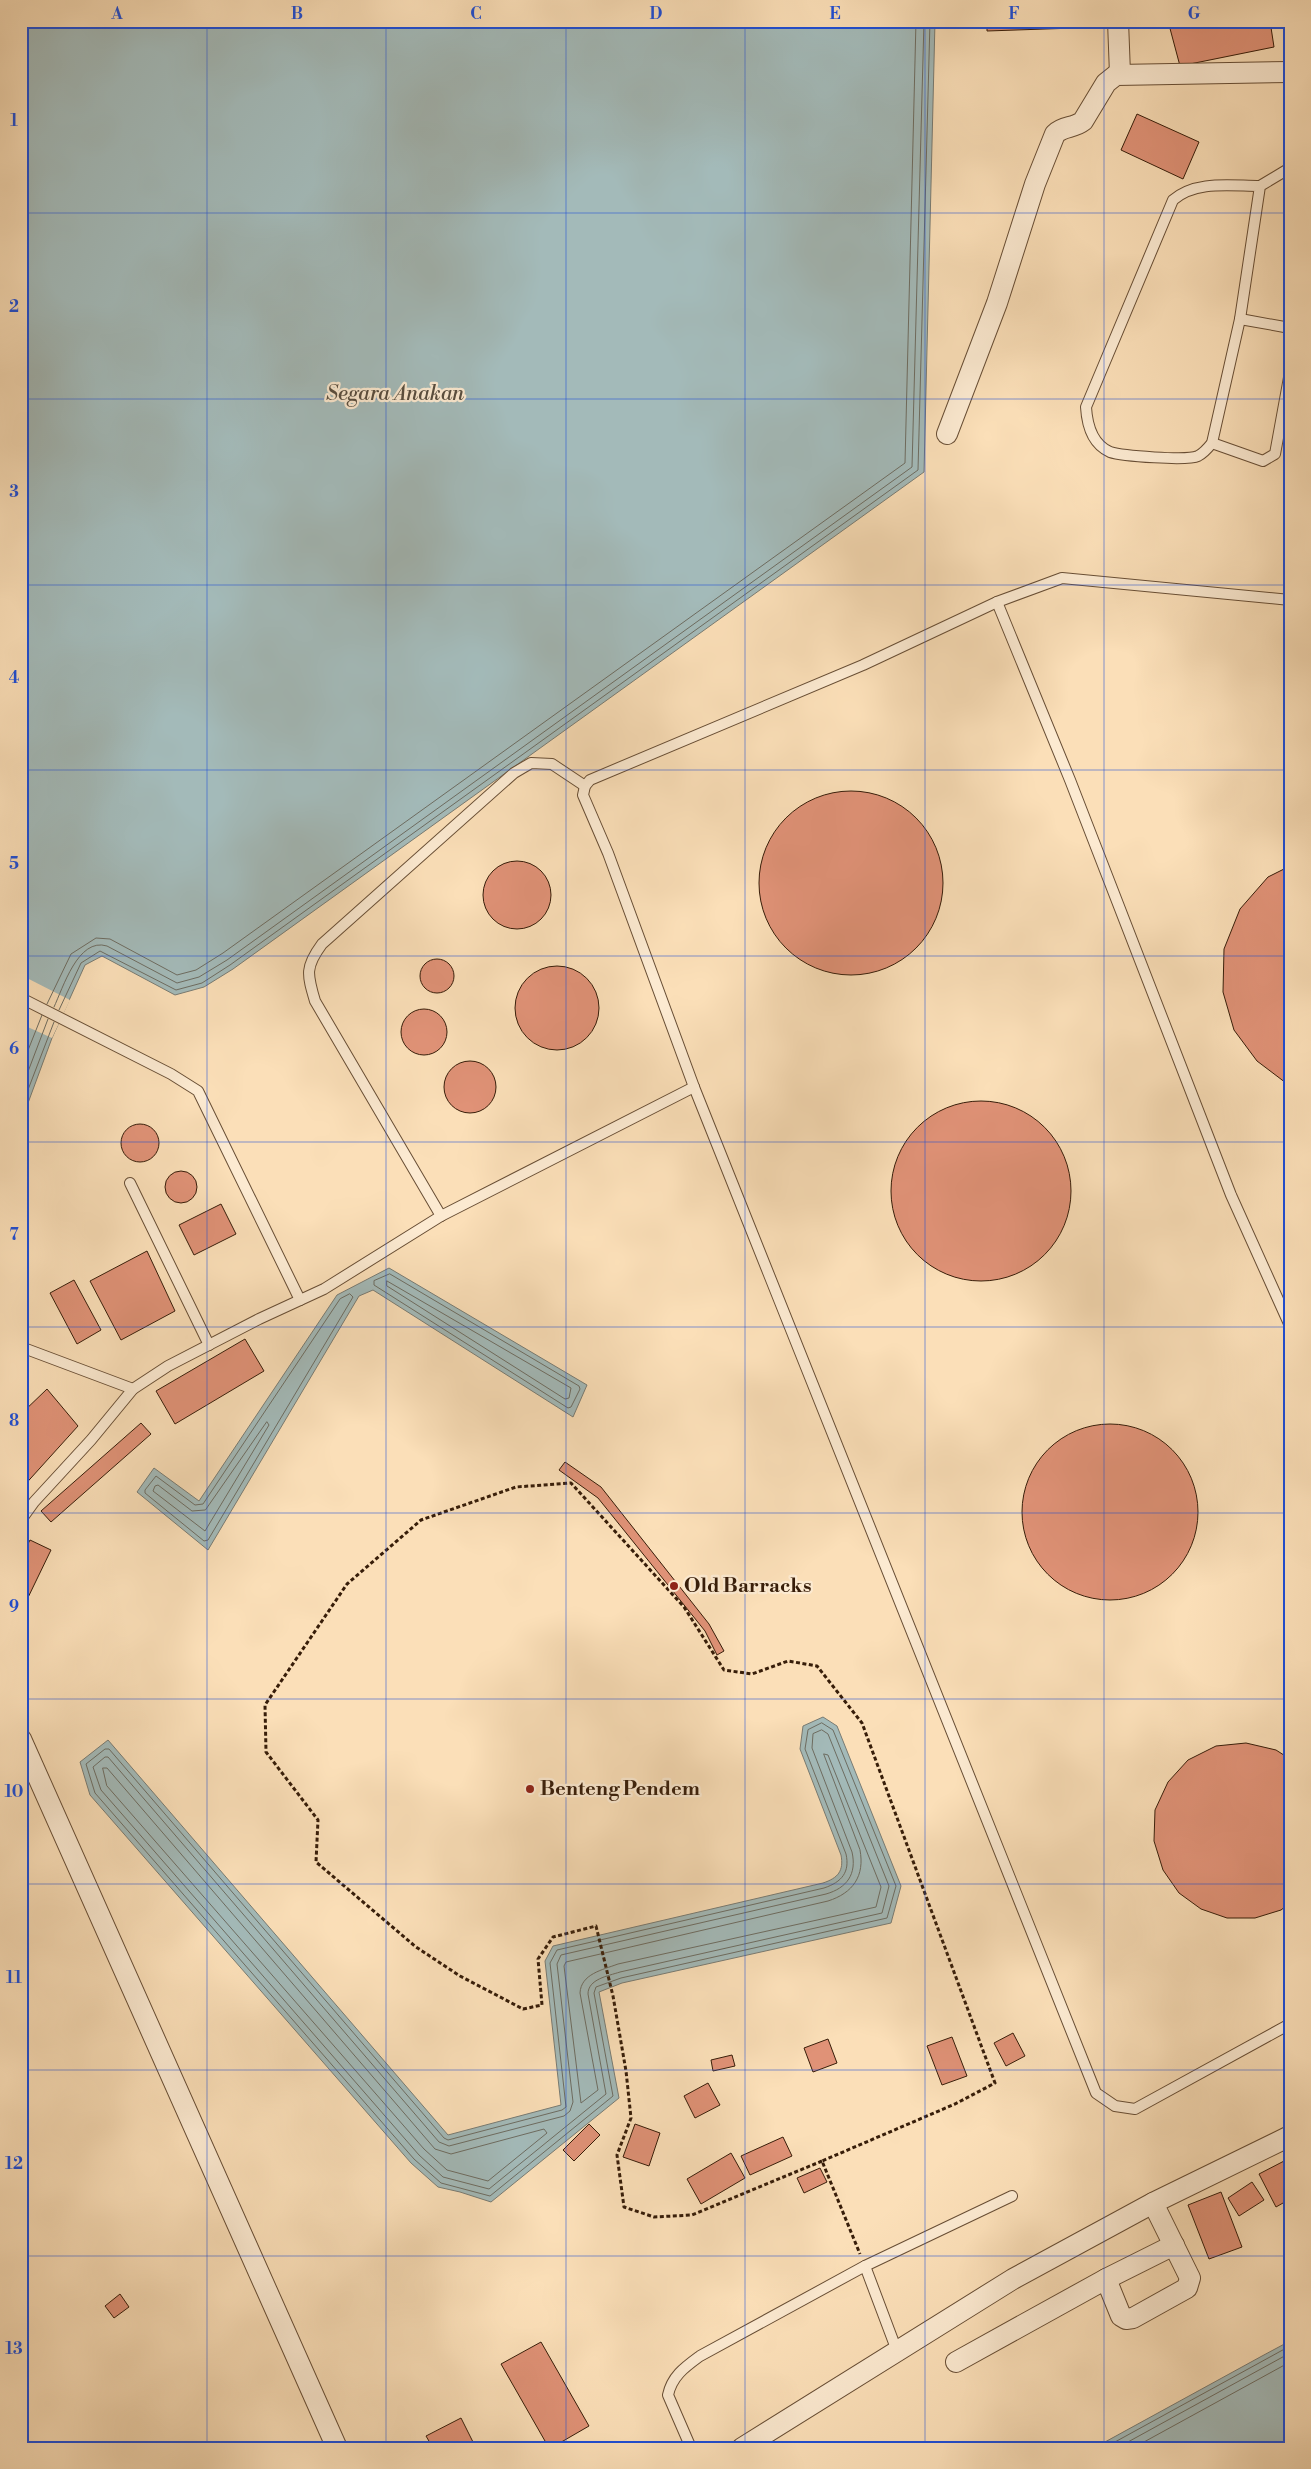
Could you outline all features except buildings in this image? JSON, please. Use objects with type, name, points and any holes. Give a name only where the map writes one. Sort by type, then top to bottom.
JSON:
[{"type":"street","points":[[1118,21],[1120,74]]},
{"type":"street","points":[[946,434],[996,303],[1035,184],[1055,134],[1061,128],[1078,125],[1083,121],[1106,83],[1110,78],[1120,74],[1290,72]]},
{"type":"street","points":[[21,1739],[337,2448]]},
{"type":"street","points":[[742,2448],[1013,2279],[1153,2203],[1290,2136]]},
{"type":"street","points":[[1106,2279],[1121,2316],[1126,2319],[1133,2318],[1184,2291],[1189,2285],[1190,2278],[1153,2203]]},
{"type":"street","points":[[956,2362],[1106,2279],[1174,2245]]},
{"type":"lane","points":[[1260,186],[1240,319],[1212,443],[1197,456],[1179,460],[1110,452],[1092,435],[1087,422],[1086,407],[1172,200],[1182,192],[1194,187],[1260,186],[1290,168]]},
{"type":"lane","points":[[1240,319],[1290,328]]},
{"type":"lane","points":[[1212,443],[1263,461],[1275,454],[1290,372]]},
{"type":"lane","points":[[1290,600],[1062,578],[997,602],[864,665],[590,780],[585,786],[583,794],[608,853],[694,1087],[1096,2093],[1116,2106],[1135,2109],[1290,2024]]},
{"type":"lane","points":[[997,602],[1070,780],[1230,1195],[1290,1326]]},
{"type":"lane","points":[[441,1216],[315,1001],[308,978],[311,960],[322,944],[514,773],[531,763],[552,764],[585,786]]},
{"type":"lane","points":[[21,998],[172,1074],[198,1091],[300,1300]]},
{"type":"lane","points":[[21,1520],[34,1502],[91,1440],[133,1389],[168,1366],[324,1289],[441,1216],[694,1087]]},
{"type":"lane","points":[[130,1183],[209,1345]]},
{"type":"lane","points":[[21,1347],[133,1389]]},
{"type":"lane","points":[[691,2448],[668,2395],[674,2379],[700,2356],[865,2266],[1012,2196]]},
{"type":"lane","points":[[865,2266],[896,2351]]},
{"type":"path","points":[[571,1483],[684,1607],[724,1670],[752,1674],[788,1661],[817,1666],[862,1723],[995,2083],[955,2104],[822,2161],[692,2215],[654,2217],[624,2207],[617,2155],[631,2118],[626,2070],[613,1996],[596,1926],[553,1937],[538,1959],[542,2005],[522,2009],[460,1976],[416,1947],[316,1862],[318,1820],[266,1752],[265,1706],[347,1584],[421,1520],[516,1486],[571,1483]]},
{"type":"path","points":[[822,2161],[865,2266]]},
{"type":"water","name":"Segara Anakan","points":[[21,21],[935,21],[924,472],[233,969],[204,987],[175,995],[102,956],[85,965],[52,1038],[21,1122]]},
{"type":"water","points":[[389,1268],[587,1385],[573,1417],[373,1290],[359,1296],[208,1550],[137,1492],[154,1468],[199,1501],[337,1295]]},
{"type":"water","points":[[823,1717],[837,1726],[901,1886],[891,1923],[622,1983],[599,1992],[619,2098],[491,2202],[438,2187],[411,2163],[90,1795],[80,1762],[108,1740],[448,2135],[561,2105],[545,1961],[553,1946],[823,1883],[833,1879],[839,1873],[842,1865],[841,1855],[800,1749],[803,1726]]},
{"type":"water","points":[[1290,2341],[1290,2448],[1094,2448],[1262,2356]]},
{"type":"pier","points":[[21,975],[70,1000],[52,1038],[21,1024]]},
{"type":"place","name":"Old Barracks","points":[[674,1586]]},
{"type":"place","name":"Benteng Pendem","points":[[530,1789]]}]
